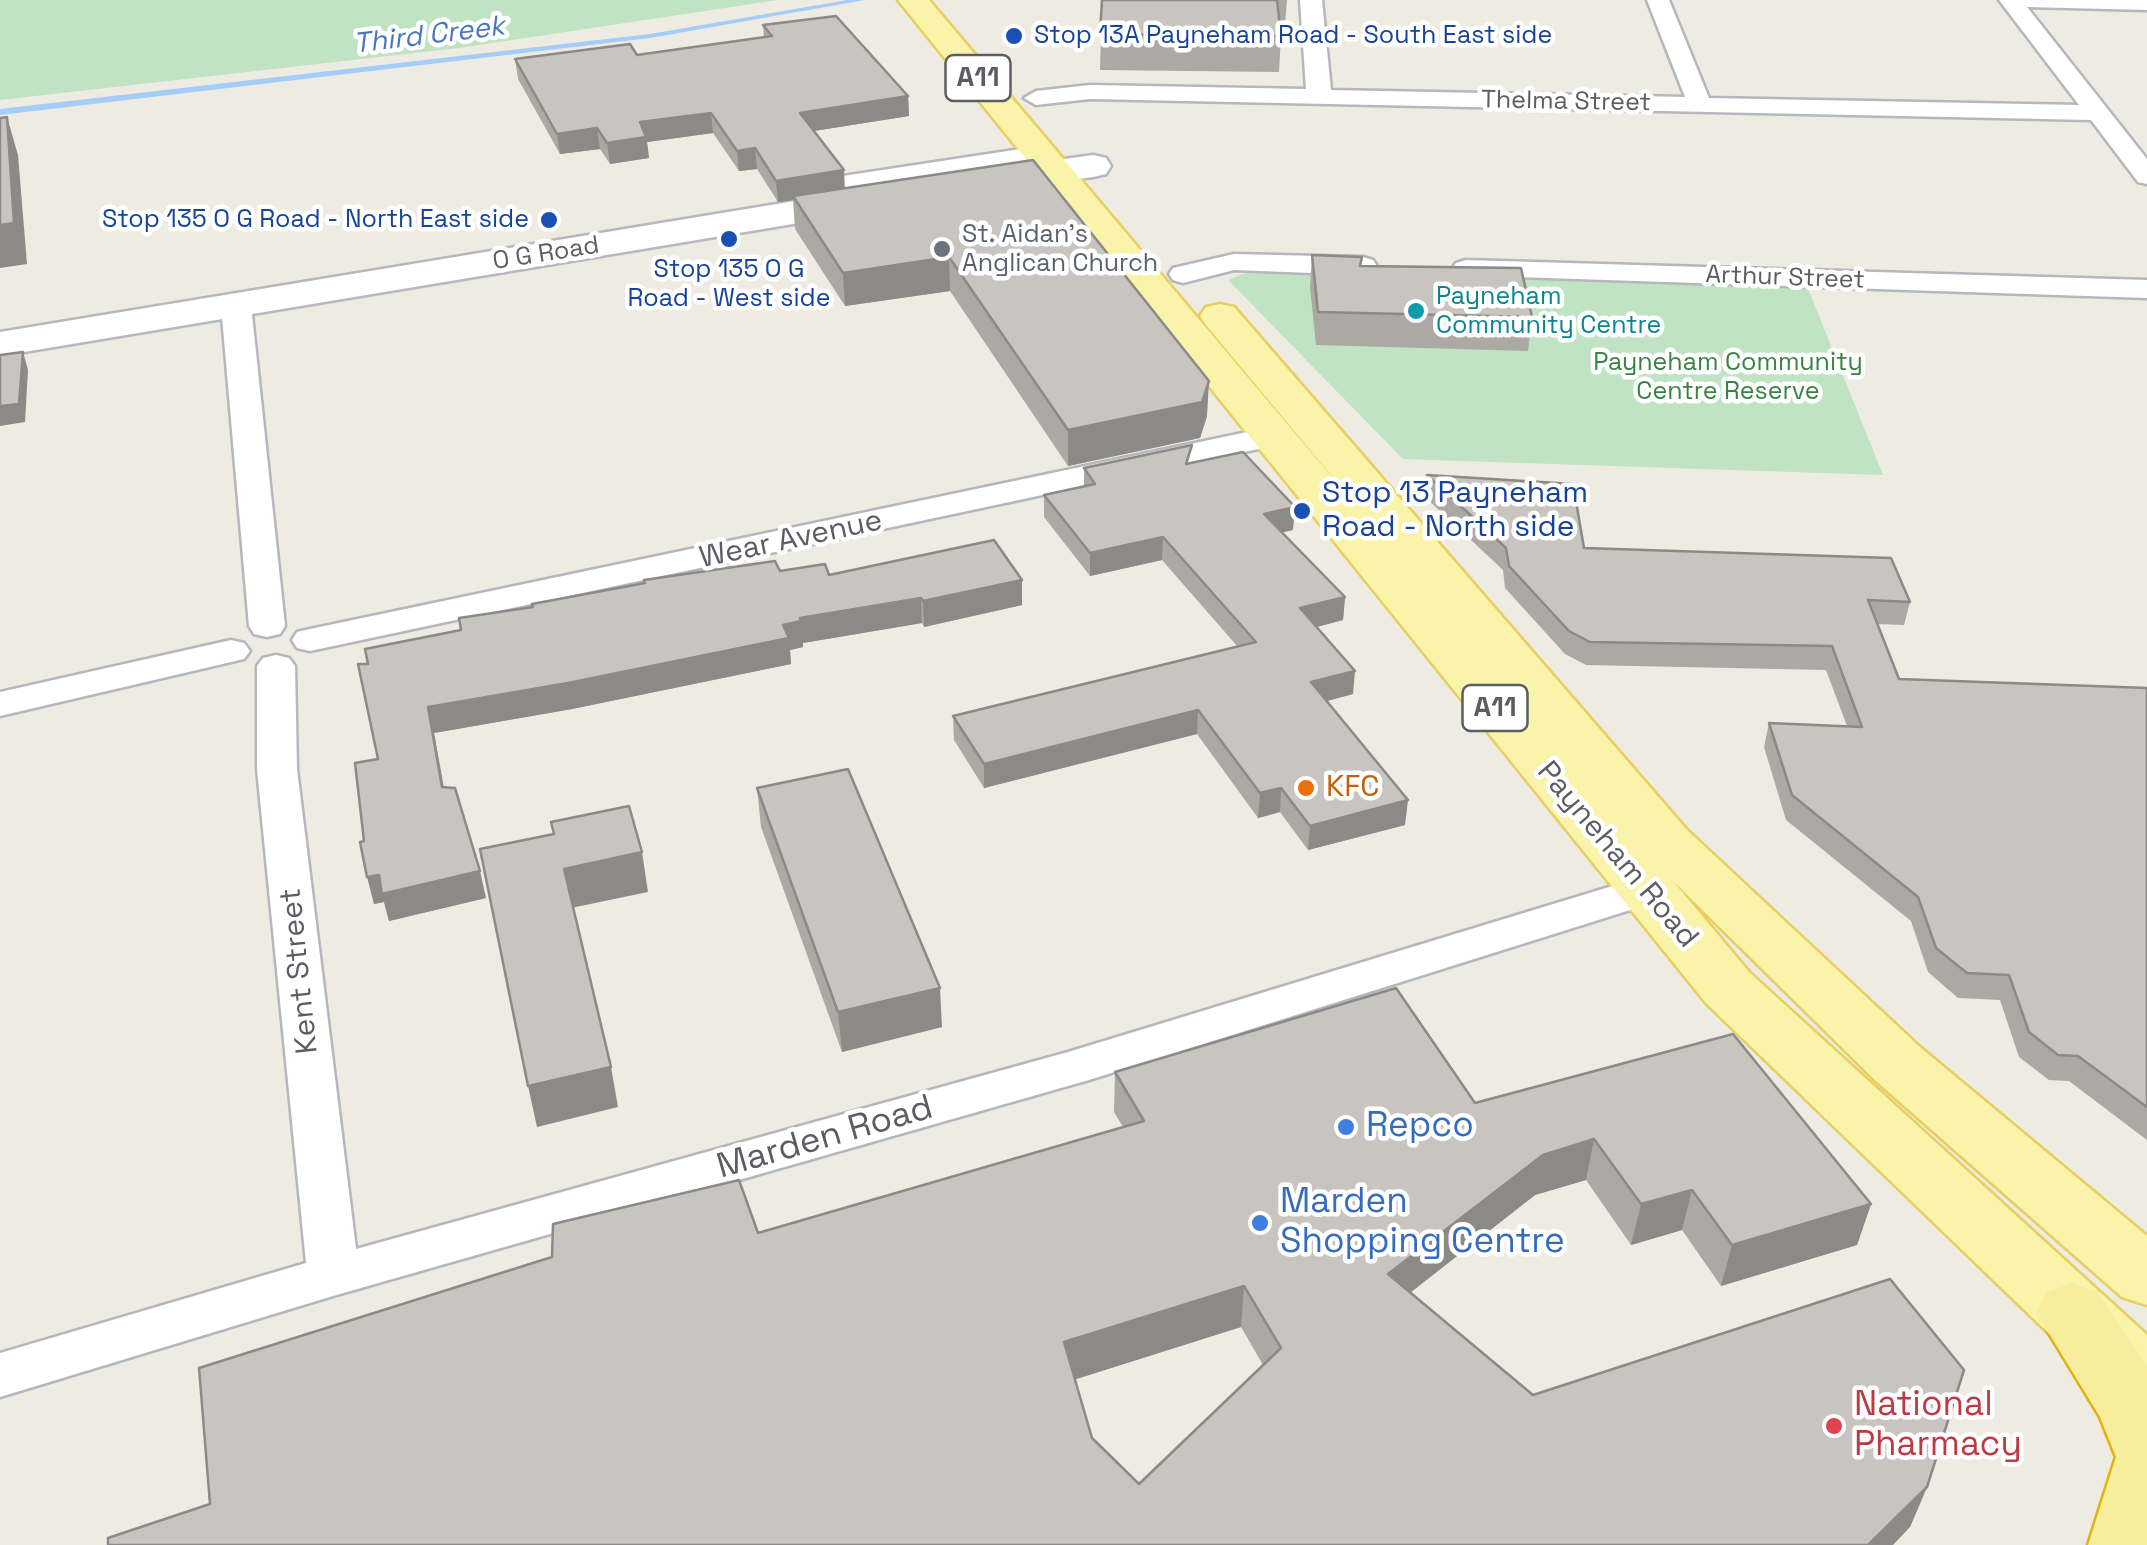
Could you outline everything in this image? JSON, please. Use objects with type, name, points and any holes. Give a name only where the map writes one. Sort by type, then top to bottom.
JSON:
[{"type":"highway","points":[[2072,1312],[2133,1406],[2147,1443]]},
{"type":"highway","points":[[2128,1545],[2147,1472]]},
{"type":"main road","name":"Payneham Road","points":[[913,0],[1000,106],[1067,152],[1184,274],[1667,843],[1898,1064],[2147,1277]]},
{"type":"main road","name":"A11","points":[[954,0],[989,42]]},
{"type":"main road","name":"Payneham Road","points":[[1012,70],[1036,98],[1067,152],[1270,437],[1728,988],[2147,1381]]},
{"type":"main road","points":[[901,178],[965,158],[986,147],[998,129],[1000,106]]},
{"type":"main road","name":"O G Road","points":[[0,344],[235,295],[1067,152]]},
{"type":"main road","name":"O G Road","points":[[0,322],[235,295],[1067,152]]},
{"type":"street","points":[[1311,0],[1319,96]]},
{"type":"street","points":[[1658,0],[1700,105]]},
{"type":"street","points":[[2010,0],[2147,3]]},
{"type":"street","points":[[2010,0],[2147,176]]},
{"type":"street","name":"Thelma Street","points":[[1036,98],[1090,92],[2096,113]]},
{"type":"street","points":[[1184,274],[1234,262],[1399,267]]},
{"type":"street","name":"Arthur Street","points":[[1438,268],[2147,289]]},
{"type":"street","name":"Kent Street","points":[[235,295],[284,644],[278,769],[333,1276]]},
{"type":"street","name":"Wear Avenue","points":[[284,644],[1270,437]]},
{"type":"street","points":[[0,704],[231,651],[240,664],[284,644]]},
{"type":"street","name":"Marden Road","points":[[0,1375],[333,1276],[1072,1068],[1647,890]]},
{"type":"green space","points":[[0,0],[778,0],[459,48],[0,100]]},
{"type":"green space","name":"Payneham Community Centre Reserve","points":[[1248,272],[1807,286],[1883,475],[1403,459],[1228,280]]},
{"type":"building","points":[[1102,0],[1277,0],[1281,36],[1100,34]]},
{"type":"building","points":[[836,16],[908,96],[800,113],[844,170],[776,181],[755,148],[737,151],[711,113],[640,122],[646,137],[607,143],[597,128],[557,134],[515,59],[630,44],[637,55],[772,36],[763,25]]},
{"type":"building","points":[[7,117],[14,223],[0,225],[0,118]]},
{"type":"building","points":[[1033,160],[1209,381],[1202,402],[1068,430],[949,257],[843,273],[793,196]]},
{"type":"building","points":[[1312,255],[1362,257],[1360,266],[1521,268],[1532,317],[1318,312]]},
{"type":"building","points":[[23,352],[19,404],[0,406],[0,355]]},
{"type":"building","points":[[1192,445],[1186,464],[1243,452],[1295,507],[1264,514],[1345,597],[1300,608],[1355,671],[1311,682],[1408,800],[1310,826],[1281,788],[1260,793],[1198,710],[984,764],[953,716],[1256,642],[1163,537],[1090,553],[1044,495],[1095,484],[1084,468]]},
{"type":"building","points":[[1427,475],[1573,484],[1584,548],[1891,558],[1910,602],[1868,600],[1899,679],[2147,688],[2147,1107],[2078,1056],[2058,1055],[2029,1032],[2009,975],[1967,973],[1936,948],[1918,897],[1792,795],[1769,723],[1862,727],[1832,646],[1590,642],[1569,631],[1509,566],[1506,548]]},
{"type":"building","points":[[994,540],[1022,580],[923,601],[921,598],[800,618],[801,621],[783,625],[789,638],[428,707],[442,787],[455,788],[480,871],[382,894],[379,875],[367,877],[360,842],[364,841],[355,763],[378,759],[358,664],[368,664],[365,649],[461,630],[459,618],[533,607],[532,604],[645,583],[644,580],[775,561],[780,571],[825,564],[829,575]]},
{"type":"building","points":[[848,769],[940,988],[838,1012],[757,788]]},
{"type":"building","points":[[629,806],[642,852],[564,869],[611,1067],[528,1086],[480,849],[554,834],[551,822]]},
{"type":"building","name":"Marden Shopping Centre","points":[[1396,988],[1475,1103],[1733,1034],[1871,1204],[1732,1245],[1692,1190],[1641,1204],[1594,1139],[1543,1155],[1388,1274],[1533,1395],[1890,1279],[1964,1370],[1927,1487],[1868,1545],[108,1545],[108,1538],[210,1504],[199,1368],[552,1257],[553,1224],[739,1180],[758,1233],[1144,1121],[1115,1072]],"holes":[[[1244,1286],[1281,1348],[1139,1484],[1092,1438],[1064,1342]]]},
{"type":"waterway","name":"Third Creek","points":[[0,112],[650,36],[861,0]]},
{"type":"place","name":"Stop 13A Payneham Road - South East side","points":[[1014,36]]},
{"type":"place","name":"Stop 135 O G Road - North East side","points":[[549,220]]},
{"type":"place","name":"Stop 135 O G Road - West side","points":[[729,239]]},
{"type":"place","name":"St. Aidan's Anglican Church","points":[[942,249]]},
{"type":"place","name":"Payneham Community Centre","points":[[1416,311]]},
{"type":"place","name":"Stop 13 Payneham Road - North side","points":[[1302,511]]},
{"type":"place","name":"KFC","points":[[1306,788]]},
{"type":"place","name":"Repco","points":[[1346,1127]]},
{"type":"place","name":"Marden Shopping Centre","points":[[1260,1223]]},
{"type":"place","name":"National Pharmacy","points":[[1834,1426]]}]
